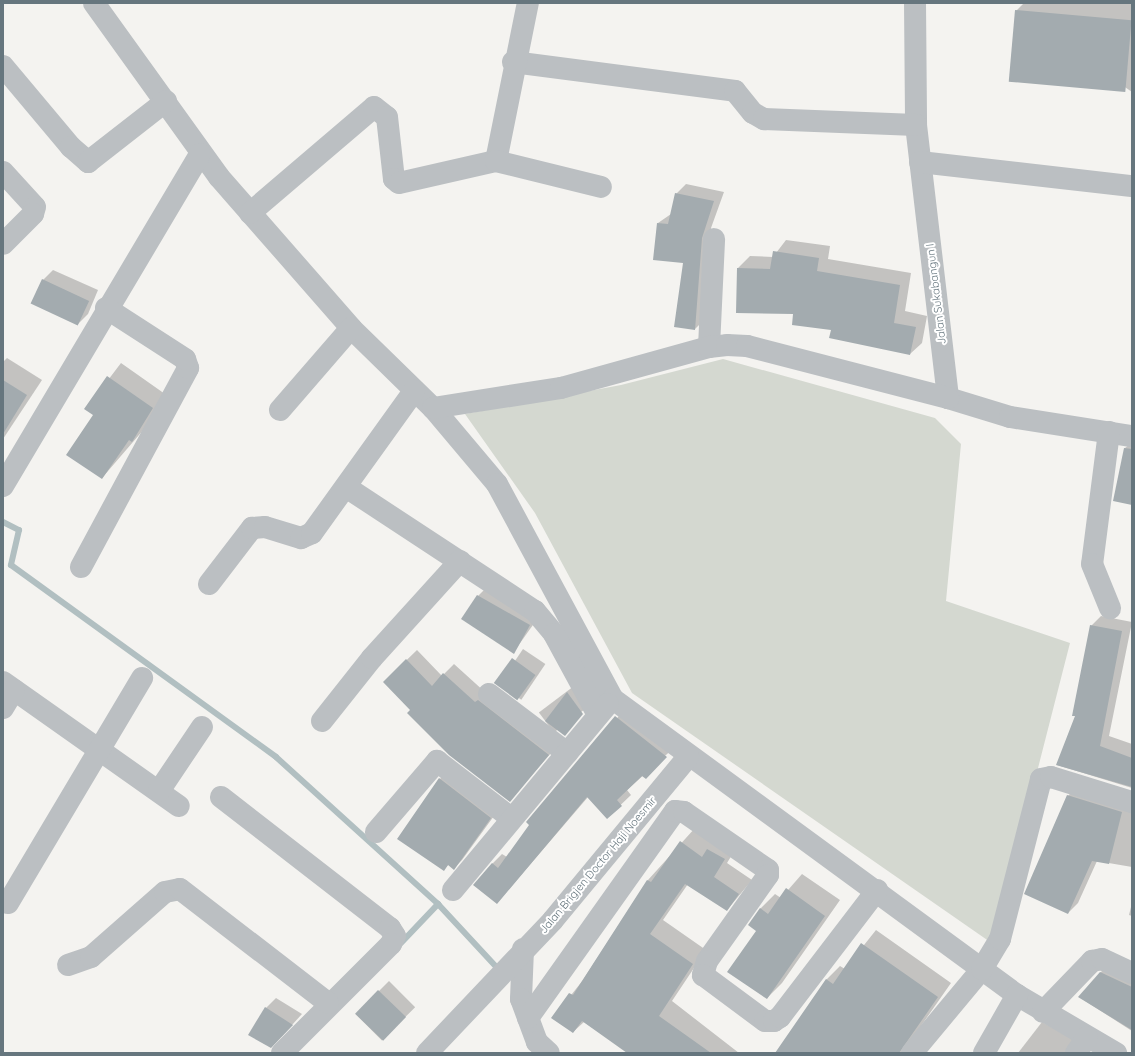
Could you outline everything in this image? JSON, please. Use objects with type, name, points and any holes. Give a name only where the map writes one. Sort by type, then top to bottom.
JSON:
[{"type":"street","points":[[94,3],[166,101],[200,154],[351,328],[433,408],[510,504],[613,699],[688,757],[877,890],[1017,995],[1044,1012],[1081,1045],[1116,1053]]},
{"type":"street","points":[[496,161],[514,62],[528,3]]},
{"type":"street","name":"Jalan Sukabangun I","points":[[915,3],[916,125],[948,398]]},
{"type":"street","points":[[514,62],[735,92],[753,113],[764,119],[916,125]]},
{"type":"street","points":[[3,66],[71,147],[88,162],[166,101]]},
{"type":"street","points":[[250,213],[374,107],[387,117],[394,180],[399,183],[496,161],[601,187]]},
{"type":"street","points":[[3,486],[106,308],[200,154]]},
{"type":"street","points":[[920,162],[1132,186]]},
{"type":"street","points":[[3,172],[35,207],[33,214],[3,244]]},
{"type":"street","points":[[709,347],[714,239]]},
{"type":"street","points":[[81,567],[188,368],[185,359],[106,308]]},
{"type":"street","points":[[280,410],[351,328]]},
{"type":"street","points":[[433,408],[561,388],[709,347],[748,346],[948,398],[1010,416],[1132,436]]},
{"type":"street","points":[[209,584],[252,528],[265,528],[301,538],[309,536],[346,487],[414,391]]},
{"type":"street","points":[[1109,432],[1092,564],[1110,608]]},
{"type":"street","points":[[346,487],[460,561],[543,619],[598,715]]},
{"type":"street","points":[[322,721],[372,658],[460,561]]},
{"type":"street","points":[[8,903],[98,749],[142,678]]},
{"type":"street","points":[[7,693],[98,749],[179,806]]},
{"type":"street","points":[[488,694],[567,754]]},
{"type":"street","points":[[453,890],[511,818],[613,699]]},
{"type":"street","points":[[158,791],[202,727]]},
{"type":"street","name":"Jalan Brigjen Doctor Haji Noesmir","points":[[427,1053],[601,864],[688,757]]},
{"type":"street","points":[[376,832],[437,760],[511,818]]},
{"type":"street","points":[[912,1053],[982,969],[1004,928],[1041,779],[1051,777],[1132,802]]},
{"type":"street","points":[[221,797],[393,932],[391,944],[328,1003],[282,1053]]},
{"type":"street","points":[[528,1018],[675,811],[684,812],[768,870],[768,875],[707,961],[702,975],[765,1021],[774,1021],[780,1017],[877,890]]},
{"type":"street","points":[[68,965],[91,957],[165,892],[180,888],[328,1003]]},
{"type":"street","points":[[523,949],[521,999],[537,1042],[549,1053]]},
{"type":"street","points":[[1044,1012],[1092,961],[1102,959],[1132,973]]},
{"type":"street","points":[[984,1053],[1017,995]]},
{"type":"shaded area","points":[[723,359],[935,418],[961,444],[946,601],[1070,643],[993,944],[632,693],[535,513],[465,414],[621,385]]},
{"type":"building","points":[[1015,10],[1132,20],[1125,92],[1009,82]]},
{"type":"building","points":[[675,193],[714,201],[702,238],[695,330],[674,327],[683,263],[653,260],[657,223],[668,224]]},
{"type":"building","points":[[773,251],[819,258],[817,271],[900,285],[894,323],[916,327],[910,355],[829,338],[831,330],[792,325],[793,314],[736,313],[737,268],[770,269]]},
{"type":"building","points":[[42,279],[89,301],[78,325],[31,303]]},
{"type":"building","points":[[107,376],[153,408],[132,442],[129,440],[102,479],[66,455],[93,415],[84,409]]},
{"type":"building","points":[[3,380],[27,395],[3,434]]},
{"type":"building","points":[[1124,448],[1132,449],[1132,505],[1113,501]]},
{"type":"building","points":[[477,595],[530,625],[514,654],[461,619]]},
{"type":"building","points":[[1090,625],[1122,631],[1100,746],[1132,758],[1132,787],[1056,765],[1075,716],[1072,716]]},
{"type":"building","points":[[512,658],[535,675],[517,700],[494,683]]},
{"type":"building","points":[[406,659],[432,686],[443,673],[475,702],[478,700],[549,755],[510,802],[449,755],[407,713],[410,710],[383,682]]},
{"type":"building","points":[[567,692],[583,714],[565,736],[545,721]]},
{"type":"building","points":[[615,716],[667,757],[646,779],[642,776],[617,800],[622,806],[607,819],[587,797],[497,904],[473,885],[492,863],[498,868],[529,825],[526,822]]},
{"type":"building","points":[[439,778],[491,818],[454,870],[448,865],[444,871],[397,839]]},
{"type":"building","points":[[1067,795],[1122,812],[1109,864],[1092,861],[1068,914],[1024,894]]},
{"type":"building","points":[[680,841],[702,857],[707,849],[725,859],[714,877],[739,894],[727,911],[685,884],[650,934],[693,964],[659,1016],[711,1053],[627,1053],[582,1021],[573,1033],[551,1018],[569,993],[573,995],[647,880],[651,882]]},
{"type":"building","points":[[786,888],[825,916],[767,999],[727,972],[756,931],[748,925],[760,908],[768,914]]},
{"type":"building","points":[[861,943],[938,997],[899,1053],[775,1053],[826,979],[833,984]]},
{"type":"building","points":[[1100,972],[1132,987],[1132,1030],[1078,997]]},
{"type":"building","points":[[378,990],[406,1017],[383,1041],[355,1014]]},
{"type":"building","points":[[265,1007],[293,1025],[271,1048],[248,1035]]},
{"type":"waterway","points":[[3,522],[19,530],[11,565],[276,757],[438,904],[500,971]]},
{"type":"waterway","points":[[401,943],[438,904]]}]
